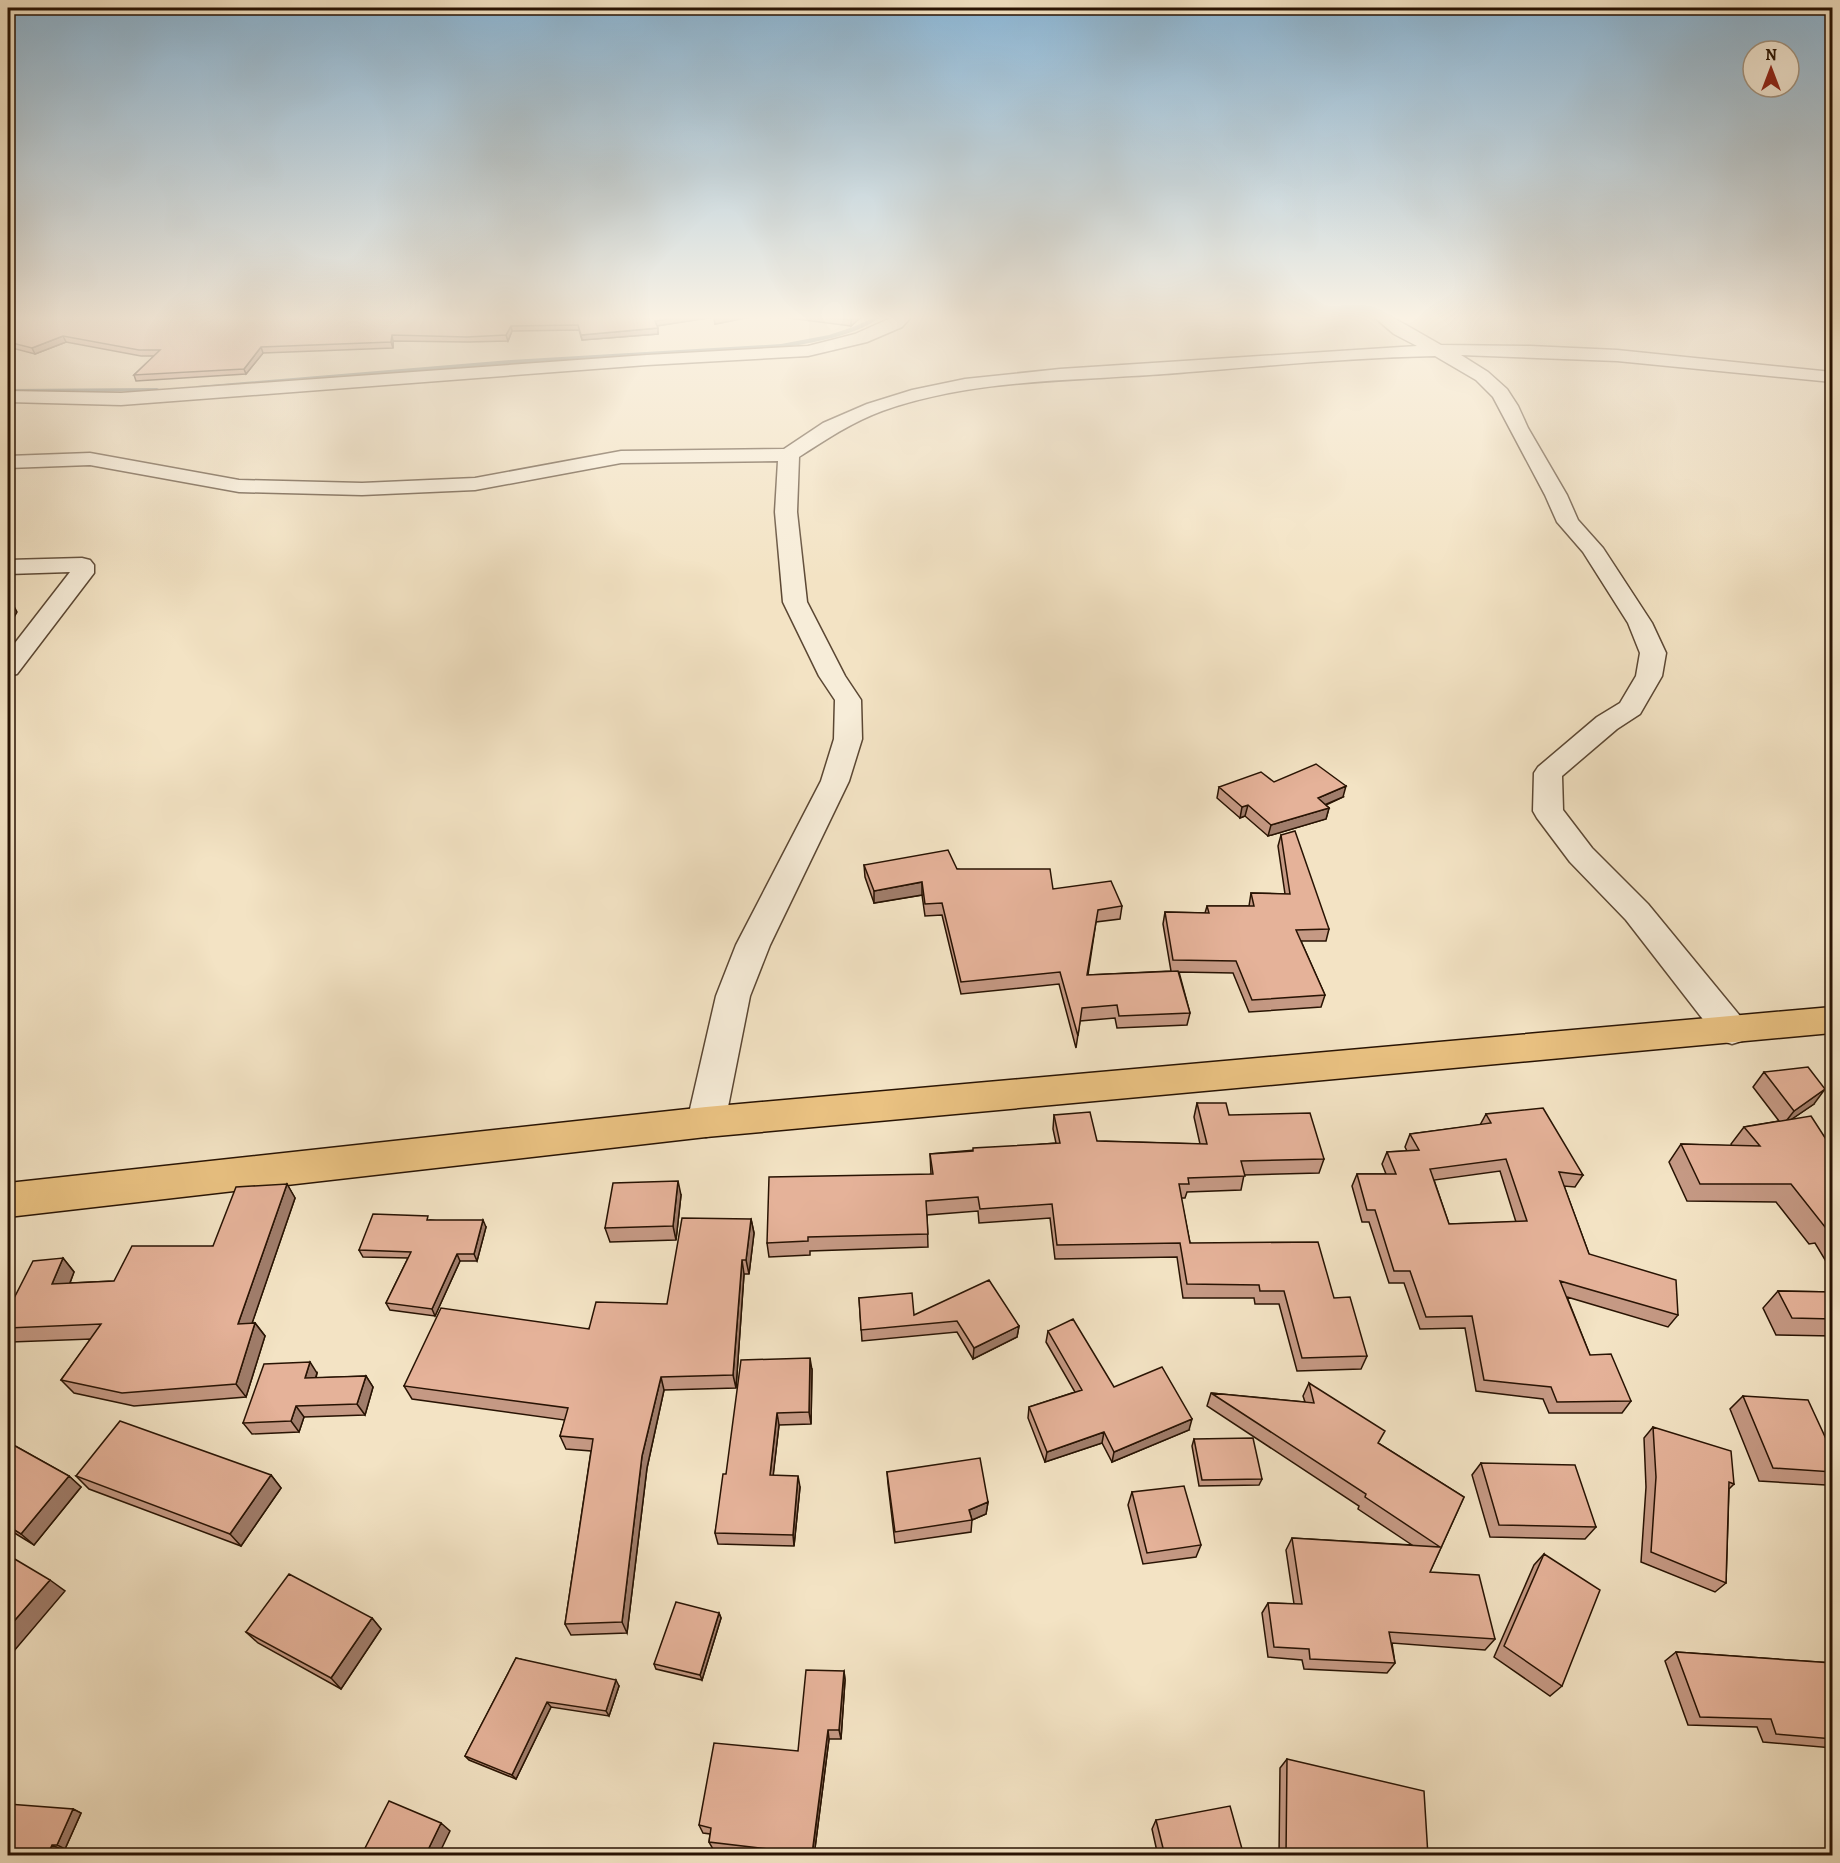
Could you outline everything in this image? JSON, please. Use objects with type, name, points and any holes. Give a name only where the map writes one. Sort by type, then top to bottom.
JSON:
[{"type":"main road","points":[[8,1200],[706,1122],[1732,1031],[1833,1020]]},
{"type":"street","points":[[8,462],[90,459],[239,486],[362,489],[475,484],[621,457],[789,455],[812,437],[882,404]]},
{"type":"street","points":[[1508,404],[1568,522],[1592,548],[1640,623],[1653,653],[1649,676],[1630,708],[1607,723],[1548,773],[1548,811],[1581,855],[1637,912],[1732,1031]]},
{"type":"street","points":[[706,1122],[733,996],[753,945],[835,781],[848,740],[848,700],[832,676],[795,602],[786,512],[789,455]]},
{"type":"street","points":[[8,567],[81,565],[82,573],[8,668]]},
{"type":"building","points":[[1316,764],[1346,786],[1318,798],[1329,808],[1271,825],[1248,805],[1242,807],[1219,787],[1261,772],[1274,782]]},
{"type":"building","points":[[1295,831],[1329,929],[1296,930],[1325,995],[1252,1000],[1236,961],[1173,960],[1165,912],[1209,913],[1207,906],[1254,906],[1251,893],[1290,894],[1281,835]]},
{"type":"building","points":[[948,850],[957,869],[1050,869],[1053,889],[1111,881],[1122,906],[1098,910],[1087,975],[1178,971],[1190,1013],[1119,1016],[1117,1005],[1082,1008],[1078,1036],[1060,972],[961,982],[942,903],[925,904],[922,882],[874,891],[864,865]]},
{"type":"building","points":[[1808,1067],[1825,1089],[1794,1111],[1764,1072]]},
{"type":"building","points":[[1197,1103],[1226,1103],[1229,1115],[1310,1113],[1324,1159],[1241,1161],[1245,1176],[1188,1178],[1189,1184],[1179,1184],[1190,1243],[1318,1242],[1334,1298],[1350,1297],[1367,1356],[1302,1358],[1284,1291],[1260,1291],[1259,1285],[1187,1284],[1180,1243],[1057,1245],[1052,1204],[980,1209],[978,1197],[926,1201],[928,1234],[808,1237],[808,1241],[767,1243],[769,1177],[933,1174],[930,1154],[973,1151],[973,1148],[1060,1143],[1054,1115],[1090,1112],[1097,1141],[1207,1144]]},
{"type":"building","points":[[1543,1108],[1583,1175],[1559,1172],[1589,1254],[1676,1280],[1678,1315],[1560,1281],[1590,1355],[1611,1354],[1631,1401],[1557,1402],[1551,1387],[1484,1380],[1472,1316],[1426,1317],[1410,1271],[1394,1271],[1375,1210],[1367,1210],[1357,1174],[1396,1174],[1387,1152],[1419,1150],[1410,1134],[1491,1123],[1486,1114]],"holes":[[[1506,1159],[1527,1221],[1449,1224],[1430,1169]]]},
{"type":"building","points":[[1811,1116],[1833,1150],[1833,1228],[1825,1227],[1791,1184],[1700,1184],[1681,1144],[1760,1146],[1744,1127]]},
{"type":"building","points":[[678,1181],[673,1226],[605,1228],[613,1183]]},
{"type":"building","points":[[287,1184],[238,1324],[255,1323],[236,1384],[122,1393],[61,1380],[101,1324],[8,1328],[8,1310],[33,1261],[63,1258],[52,1284],[114,1281],[132,1246],[213,1246],[236,1187]]},
{"type":"building","points":[[373,1214],[428,1216],[427,1220],[483,1220],[474,1254],[457,1254],[432,1309],[386,1303],[411,1252],[359,1250]]},
{"type":"building","points":[[682,1218],[751,1219],[746,1260],[742,1260],[733,1375],[661,1377],[642,1456],[622,1622],[565,1624],[593,1439],[560,1436],[568,1408],[404,1386],[441,1308],[589,1329],[596,1302],[667,1304]]},
{"type":"building","points":[[989,1280],[1019,1326],[974,1348],[957,1321],[861,1330],[859,1298],[912,1293],[914,1315]]},
{"type":"building","points":[[1778,1291],[1833,1292],[1833,1319],[1792,1318]]},
{"type":"building","points":[[1073,1319],[1114,1387],[1162,1367],[1192,1419],[1114,1452],[1104,1432],[1047,1452],[1029,1407],[1082,1390],[1048,1331]]},
{"type":"building","points":[[810,1358],[809,1412],[777,1413],[770,1475],[798,1476],[793,1535],[715,1533],[723,1474],[726,1474],[741,1360]]},
{"type":"building","points":[[310,1362],[305,1378],[366,1376],[357,1404],[296,1406],[291,1421],[243,1423],[264,1364]]},
{"type":"building","points":[[1309,1383],[1385,1431],[1378,1443],[1464,1497],[1430,1572],[1479,1575],[1495,1639],[1389,1632],[1395,1663],[1310,1659],[1309,1649],[1274,1647],[1268,1603],[1302,1604],[1292,1538],[1440,1547],[1365,1497],[1366,1494],[1211,1393],[1314,1403]]},
{"type":"building","points":[[1743,1396],[1808,1400],[1833,1454],[1833,1472],[1773,1468]]},
{"type":"building","points":[[120,1421],[271,1475],[230,1534],[76,1476]]},
{"type":"building","points":[[1653,1427],[1731,1451],[1734,1484],[1729,1482],[1726,1583],[1651,1552],[1656,1477]]},
{"type":"building","points":[[1253,1438],[1262,1479],[1202,1480],[1194,1439]]},
{"type":"building","points":[[8,1442],[69,1476],[21,1534],[8,1526]]},
{"type":"building","points":[[980,1458],[988,1502],[969,1510],[972,1520],[895,1532],[887,1472]]},
{"type":"building","points":[[1481,1463],[1575,1465],[1596,1527],[1499,1525]]},
{"type":"building","points":[[1184,1486],[1201,1545],[1147,1553],[1132,1492]]},
{"type":"building","points":[[1544,1554],[1600,1590],[1562,1686],[1504,1646]]},
{"type":"building","points":[[8,1555],[50,1580],[8,1628]]},
{"type":"building","points":[[289,1574],[372,1618],[331,1678],[246,1632]]},
{"type":"building","points":[[676,1602],[719,1613],[700,1675],[654,1664]]},
{"type":"building","points":[[1676,1652],[1833,1663],[1833,1739],[1776,1734],[1771,1719],[1700,1717]]},
{"type":"building","points":[[516,1658],[616,1680],[606,1711],[547,1702],[512,1775],[465,1756]]},
{"type":"building","points":[[806,1670],[844,1671],[839,1730],[828,1730],[812,1854],[709,1842],[711,1828],[699,1825],[714,1743],[798,1751]]},
{"type":"building","points":[[1287,1759],[1424,1791],[1428,1856],[1286,1856]]},
{"type":"building","points":[[389,1801],[441,1823],[425,1856],[361,1856]]},
{"type":"building","points":[[8,1804],[73,1809],[57,1845],[52,1845],[47,1856],[8,1856]]},
{"type":"building","points":[[1230,1806],[1244,1856],[1165,1856],[1156,1820]]}]
